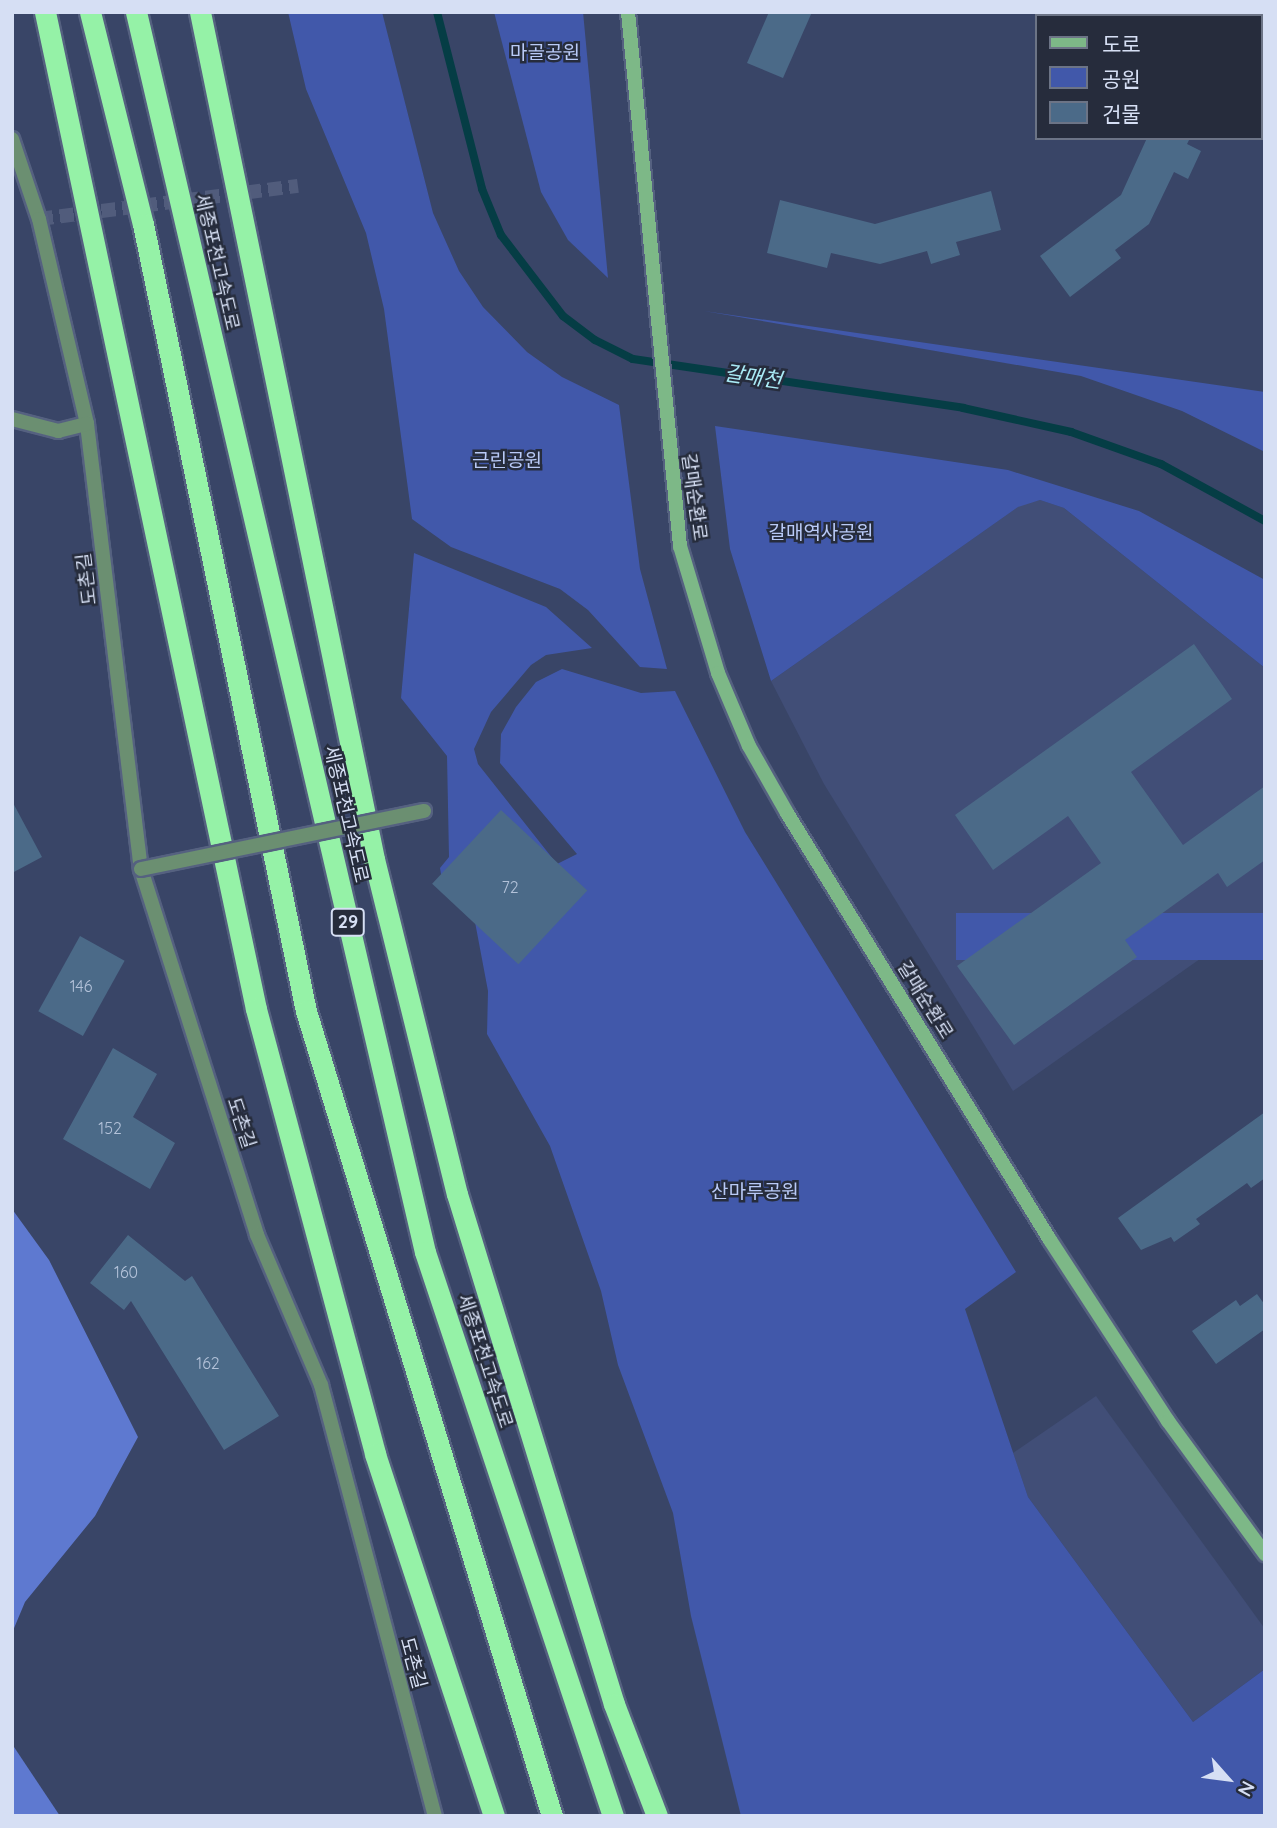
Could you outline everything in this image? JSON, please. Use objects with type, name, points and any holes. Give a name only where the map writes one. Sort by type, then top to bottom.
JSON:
[{"type":"highway","points":[[45,12],[256,1009],[375,1454],[495,1816]]},
{"type":"highway","points":[[90,12],[143,223],[306,1011],[516,1711],[552,1816]]},
{"type":"highway","name":"세종포천고속도로","points":[[136,12],[425,1252],[613,1816]]},
{"type":"highway","points":[[200,12],[374,859],[457,1194],[614,1704],[657,1816]]},
{"type":"street","name":"갈매순환로","points":[[628,12],[664,416],[680,546],[718,673],[749,746],[1050,1240],[1168,1421],[1265,1554]]},
{"type":"street","name":"도촌길","points":[[12,139],[38,219],[87,424],[141,869],[257,1236],[321,1385],[435,1816]]},
{"type":"street","points":[[12,419],[58,431],[87,424]]},
{"type":"street","points":[[141,869],[424,811]]},
{"type":"shaded area","points":[[1040,500],[1064,508],[1265,668],[1265,913],[1013,1091],[824,784],[771,681],[1022,504]]},
{"type":"shaded area","points":[[12,1209],[49,1260],[138,1437],[95,1516],[25,1602],[12,1633]]},
{"type":"shaded area","points":[[1096,1396],[1265,1629],[1265,1669],[1193,1722],[1028,1497],[1013,1453]]},
{"type":"shaded area","points":[[12,1744],[60,1816],[12,1816]]},
{"type":"green space","name":"근린공원","points":[[288,12],[382,12],[433,213],[459,271],[483,307],[527,352],[562,377],[619,405],[640,569],[667,669],[640,667],[588,610],[560,589],[451,547],[412,519],[384,309],[366,233],[306,89]]},
{"type":"green space","name":"마골공원","points":[[494,12],[583,12],[608,278],[568,240],[541,192]]},
{"type":"green space","points":[[704,311],[1265,392],[1265,452],[1182,411],[1081,376]]},
{"type":"green space","name":"갈매역사공원","points":[[715,426],[1008,470],[1139,511],[1265,580],[1265,668],[1064,508],[1040,500],[1018,507],[771,681],[730,549]]},
{"type":"green space","name":"산마루공원","points":[[414,553],[546,607],[592,648],[546,655],[531,665],[491,712],[474,749],[478,764],[557,864],[577,854],[500,763],[501,734],[516,707],[536,682],[562,669],[641,693],[675,691],[745,832],[1016,1272],[965,1309],[1028,1497],[1193,1722],[1265,1669],[1265,1816],[741,1816],[691,1616],[673,1513],[618,1365],[601,1291],[550,1146],[487,1034],[488,991],[475,922],[444,892],[440,868],[449,857],[447,756],[401,698]]},
{"type":"green space","points":[[956,913],[1265,913],[1265,960],[956,960]]},
{"type":"building","points":[[769,12],[812,12],[783,78],[747,63]]},
{"type":"building","points":[[1146,140],[1189,140],[1187,144],[1201,151],[1188,179],[1174,172],[1149,224],[1115,250],[1121,258],[1070,297],[1040,256],[1121,195]]},
{"type":"building","points":[[991,191],[1001,230],[956,242],[960,255],[931,264],[927,251],[880,264],[831,253],[827,268],[767,253],[780,200],[875,224]]},
{"type":"building","points":[[1194,644],[1232,699],[1131,772],[1183,845],[1265,786],[1265,860],[1227,887],[1218,873],[1125,940],[1137,957],[1014,1045],[957,966],[1101,863],[1068,816],[993,870],[955,815]]},
{"type":"building","points":[[12,801],[42,857],[12,873]]},
{"type":"building","points":[[501,810],[587,890],[518,964],[432,884]]},
{"type":"building","points":[[80,936],[125,961],[83,1036],[38,1011]]},
{"type":"building","points":[[113,1048],[157,1074],[133,1117],[175,1143],[150,1189],[63,1139]]},
{"type":"building","points":[[1265,1112],[1265,1178],[1251,1188],[1247,1183],[1196,1219],[1200,1224],[1174,1242],[1171,1237],[1141,1250],[1118,1218]]},
{"type":"building","points":[[128,1235],[185,1281],[192,1276],[279,1416],[224,1450],[131,1301],[124,1310],[90,1283]]},
{"type":"building","points":[[1257,1294],[1265,1305],[1265,1329],[1216,1364],[1192,1331],[1236,1300],[1240,1306]]},
{"type":"waterway","name":"갈매천","points":[[437,12],[482,189],[501,235],[563,316],[595,340],[633,359],[963,408],[1071,432],[1161,464],[1265,521]]},
{"type":"tunnel","points":[[39,219],[298,186]]}]
